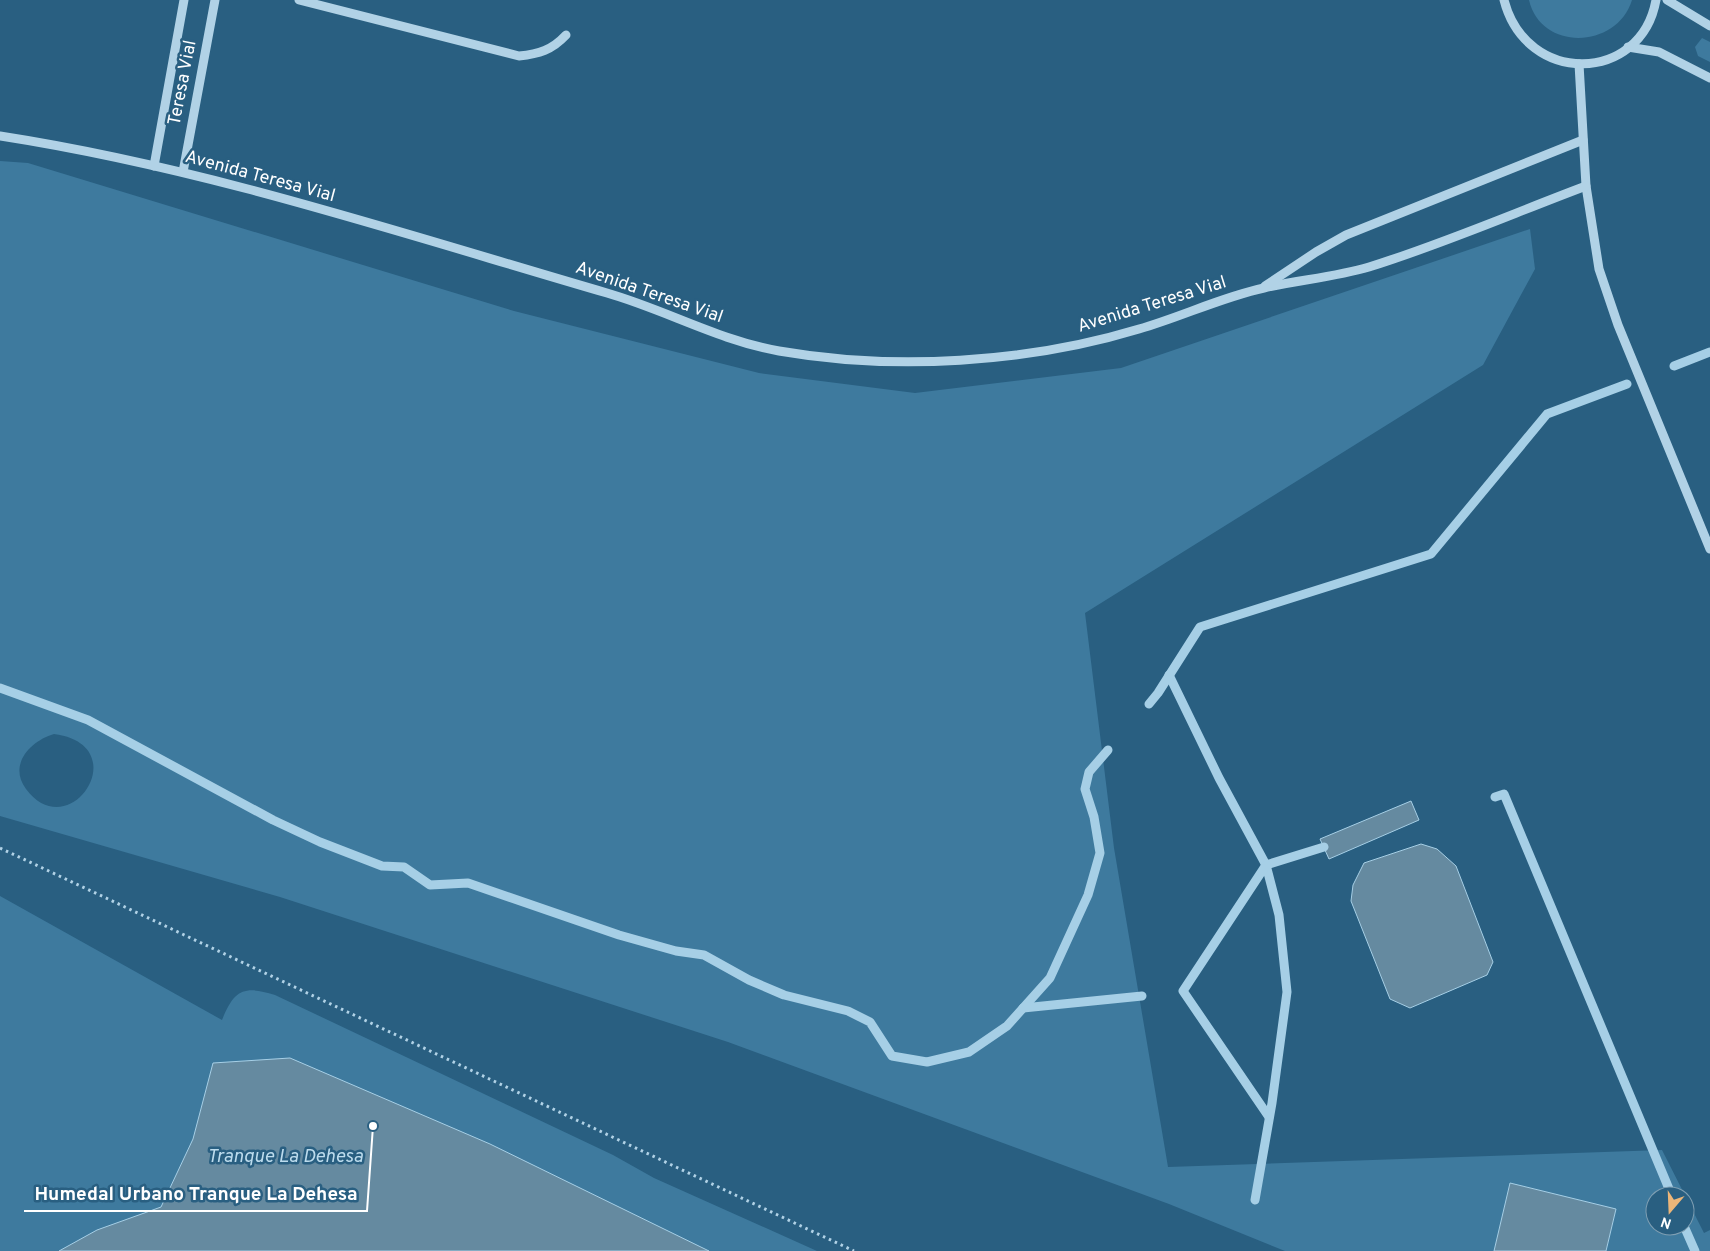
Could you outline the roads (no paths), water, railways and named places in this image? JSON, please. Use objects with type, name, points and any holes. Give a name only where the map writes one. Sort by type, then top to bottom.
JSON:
[{"type":"street","name":"Teresa Vial","points":[[154,166],[184,0]]},
{"type":"street","name":"Teresa Vial","points":[[183,172],[215,0]]},
{"type":"street","points":[[299,0],[519,56],[544,52],[556,45],[566,35]]},
{"type":"street","points":[[1504,0],[1514,27],[1535,50],[1563,62],[1579,64],[1605,60],[1628,47],[1640,36],[1649,22],[1656,0]]},
{"type":"street","points":[[1667,0],[1710,26]]},
{"type":"street","points":[[1628,47],[1660,52],[1710,78]]},
{"type":"street","points":[[1579,64],[1586,186],[1595,249],[1607,295],[1710,550]]},
{"type":"street","name":"Avenida Teresa Vial","points":[[0,136],[183,172],[270,194],[626,299],[707,332],[743,343],[807,354],[892,360],[951,360],[1053,349],[1139,329],[1263,288],[1303,282],[1370,267],[1586,186]]},
{"type":"street","name":"Avenida Teresa Vial","points":[[1263,288],[1309,256],[1346,235],[1583,140]]},
{"type":"water","points":[[1411,801],[1419,820],[1329,859],[1320,839]]},
{"type":"water","points":[[1421,844],[1437,849],[1456,866],[1493,962],[1487,975],[1410,1008],[1390,999],[1351,901],[1353,885],[1364,863]]},
{"type":"water","name":"Tranque La Dehesa","points":[[290,1058],[490,1144],[709,1251],[59,1251],[97,1230],[161,1207],[193,1139],[213,1063]]},
{"type":"water","points":[[1510,1183],[1616,1209],[1606,1251],[1494,1251]]},
{"type":"waterway","points":[[1674,366],[1710,352]]},
{"type":"waterway","points":[[1149,704],[1200,627],[1431,554],[1547,414],[1627,384]]},
{"type":"waterway","points":[[1169,675],[1219,778],[1266,865],[1279,915],[1287,992],[1272,1103],[1255,1200]]},
{"type":"waterway","points":[[0,688],[88,720],[273,820],[320,842],[382,866],[404,867],[430,885],[468,883],[619,935],[676,951],[704,955],[749,980],[784,995],[848,1011],[870,1022],[892,1056],[927,1062],[969,1052],[1007,1026],[1050,978],[1088,895],[1100,853],[1094,817],[1085,789],[1089,772],[1108,750]]},
{"type":"waterway","points":[[1495,797],[1504,794],[1668,1186]]},
{"type":"waterway","points":[[1269,1117],[1183,991],[1266,865],[1324,847]]},
{"type":"waterway","points":[[1023,1008],[1142,996]]},
{"type":"waterway","points":[[1688,1236],[1695,1251]]},
{"type":"place","name":"Humedal Urbano Tranque La Dehesa","points":[[373,1126]]}]
